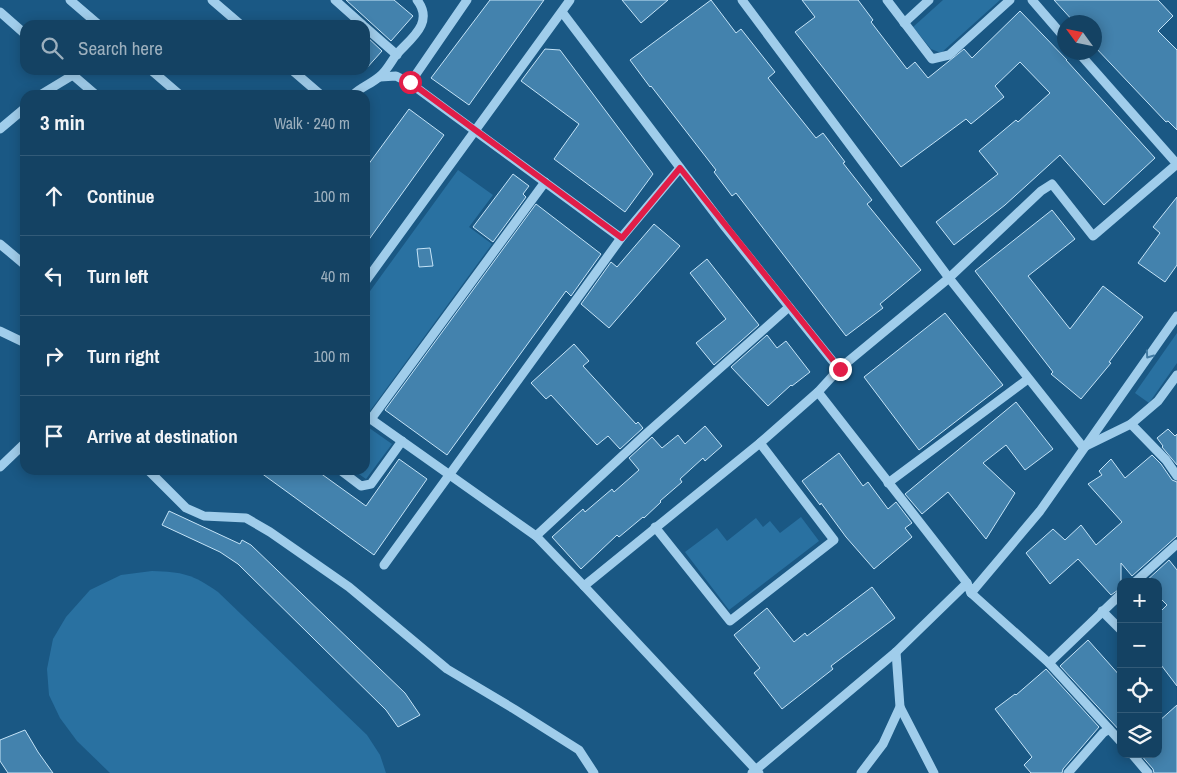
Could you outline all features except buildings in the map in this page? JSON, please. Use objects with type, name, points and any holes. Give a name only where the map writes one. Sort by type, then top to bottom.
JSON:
[{"type":"street","points":[[70,0],[93,20]]},
{"type":"street","points":[[212,0],[235,20]]},
{"type":"street","points":[[335,0],[357,20]]},
{"type":"street","points":[[358,90],[380,77],[417,34],[424,20],[422,6],[417,0]]},
{"type":"street","points":[[410,82],[467,0]]},
{"type":"street","points":[[370,275],[570,0]]},
{"type":"street","points":[[742,0],[949,278],[1083,447]]},
{"type":"street","points":[[887,0],[932,59],[949,55],[1010,0]]},
{"type":"street","points":[[904,23],[929,0]]},
{"type":"street","points":[[1032,0],[1057,29]]},
{"type":"street","points":[[0,12],[20,30]]},
{"type":"street","points":[[562,12],[680,168],[840,369]]},
{"type":"street","points":[[370,31],[397,55]]},
{"type":"street","points":[[584,586],[760,443],[818,392],[840,369],[949,278],[1041,191],[1052,184],[1093,236],[1177,164],[1085,60]]},
{"type":"street","points":[[47,90],[66,75]]},
{"type":"street","points":[[73,75],[90,90]]},
{"type":"street","points":[[157,75],[174,90]]},
{"type":"street","points":[[298,75],[315,90]]},
{"type":"street","points":[[380,77],[396,76],[410,82],[622,238]]},
{"type":"street","points":[[0,129],[20,112]]},
{"type":"street","points":[[384,565],[622,238],[680,168]]},
{"type":"street","points":[[370,414],[545,182]]},
{"type":"street","points":[[0,244],[20,261]]},
{"type":"street","points":[[536,536],[648,432],[789,307]]},
{"type":"street","points":[[971,593],[1040,510],[1177,316]]},
{"type":"street","points":[[0,331],[20,341]]},
{"type":"street","points":[[1083,447],[1131,424],[1158,401],[1177,375]]},
{"type":"street","points":[[888,483],[1028,378]]},
{"type":"street","points":[[818,392],[967,583],[971,593],[1049,663],[1117,738]]},
{"type":"street","points":[[370,418],[536,536],[756,772],[896,652],[967,583]]},
{"type":"street","points":[[1131,424],[1166,460],[1177,476]]},
{"type":"street","points":[[347,475],[362,486],[371,484],[402,441]]},
{"type":"street","points":[[655,527],[730,621],[834,540],[760,443]]},
{"type":"street","points":[[0,467],[20,448]]},
{"type":"street","points":[[153,475],[186,508],[204,516],[246,518],[270,532],[349,587],[447,669],[579,750],[594,773]]},
{"type":"street","points":[[1139,578],[1177,544]]},
{"type":"street","points":[[1049,663],[1117,598]]},
{"type":"street","points":[[1102,611],[1117,626]]},
{"type":"street","points":[[896,652],[900,706],[934,773]]},
{"type":"street","points":[[861,773],[883,744],[900,706]]},
{"type":"street","points":[[1068,773],[1109,729]]},
{"type":"street","points":[[1135,758],[1148,773]]},
{"type":"shaded area","points":[[943,0],[1000,0],[941,53],[931,49],[913,27]]},
{"type":"shaded area","points":[[458,170],[493,195],[469,227],[492,244],[370,411],[370,291]]},
{"type":"shaded area","points":[[1177,333],[1177,363],[1149,403],[1135,393]]},
{"type":"shaded area","points":[[370,429],[392,444],[370,474]]},
{"type":"shaded area","points":[[360,475],[369,475],[366,479]]},
{"type":"shaded area","points":[[801,517],[819,541],[729,610],[685,552],[717,528],[727,541],[756,518],[763,527],[770,521],[780,533]]},
{"type":"shaded area","points":[[152,571],[187,575],[218,592],[367,735],[380,755],[386,773],[110,773],[77,741],[60,718],[49,695],[47,669],[53,639],[66,617],[90,590],[121,575]]},
{"type":"route","points":[[410,82],[622,238],[680,168],[725,227],[840,369]]}]
